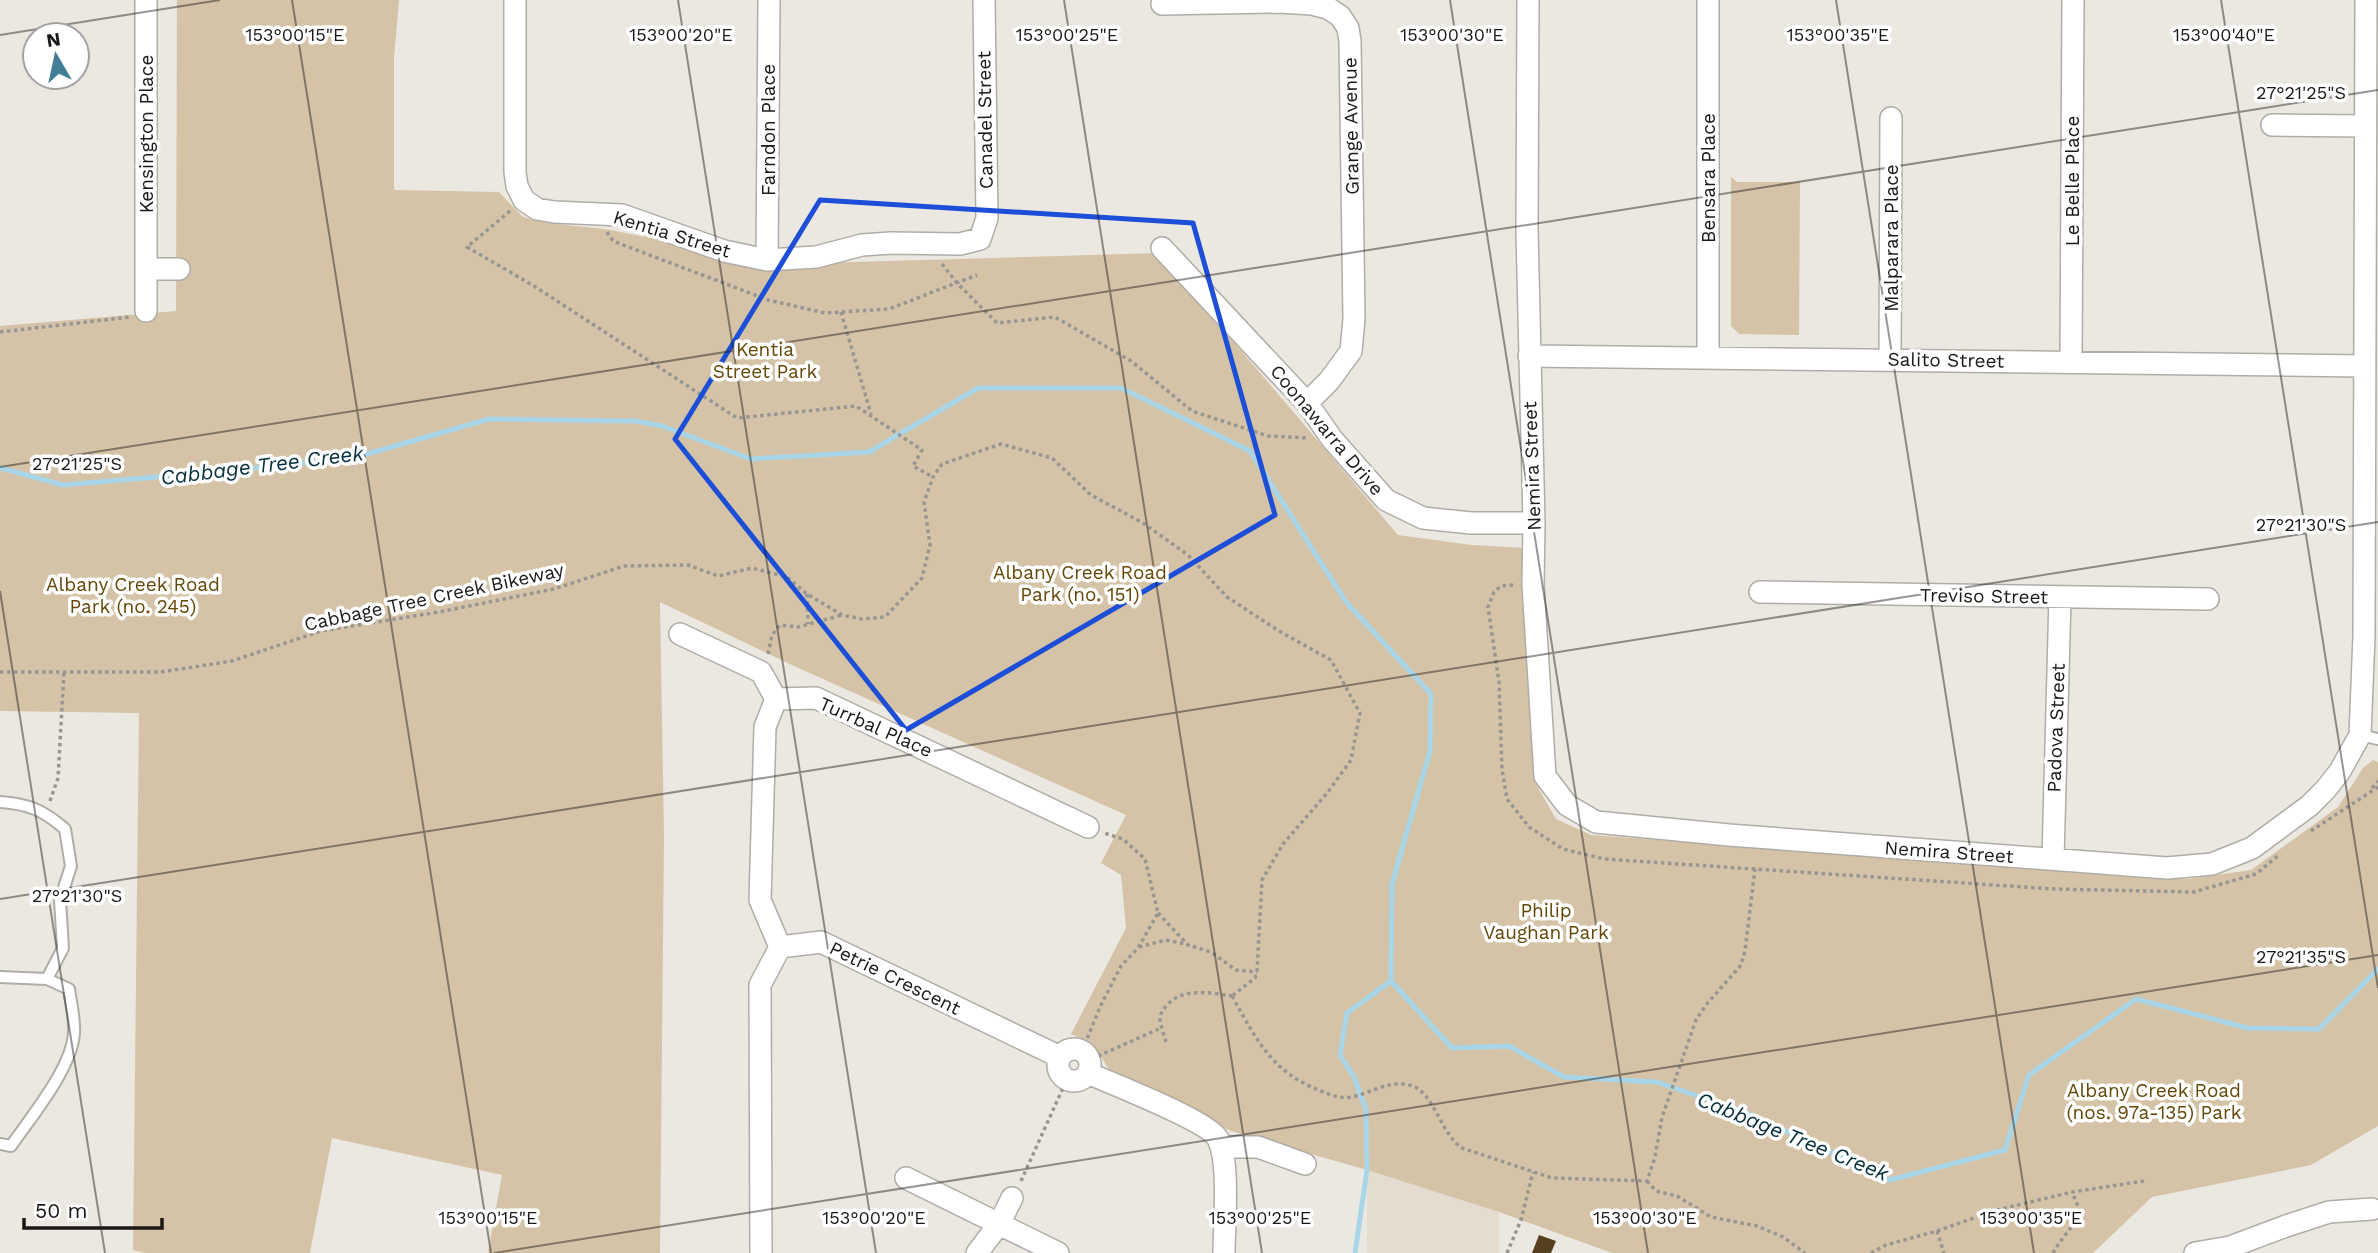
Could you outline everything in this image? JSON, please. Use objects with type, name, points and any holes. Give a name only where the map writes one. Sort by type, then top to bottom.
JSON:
[{"type":"street","name":"Kensington Place","points":[[146,0],[146,311]]},
{"type":"street","points":[[515,0],[515,172],[517,186],[524,200]]},
{"type":"street","name":"Farndon Place","points":[[767,260],[769,0]]},
{"type":"street","name":"Canadel Street","points":[[980,239],[987,218],[984,0]]},
{"type":"street","name":"Nemira Street","points":[[1528,0],[1533,584],[1545,776],[1567,805],[1597,822],[2167,869],[2212,864],[2252,848],[2309,806],[2369,737],[2364,636],[2366,0]]},
{"type":"street","name":"Bensara Place","points":[[1708,0],[1708,357]]},
{"type":"street","name":"Le Belle Place","points":[[2071,362],[2073,0]]},
{"type":"street","name":"Grange Avenue","points":[[1162,4],[1279,1],[1328,8],[1340,16],[1348,28],[1354,319],[1351,351],[1329,381],[1307,403]]},
{"type":"street","name":"Malparara Place","points":[[1890,359],[1891,118]]},
{"type":"street","points":[[2272,125],[2365,125]]},
{"type":"street","name":"Kentia Street","points":[[524,200],[537,209],[554,212],[622,215],[724,251],[767,260],[816,257],[862,245],[960,244],[980,239]]},
{"type":"street","name":"Coonawarra Drive","points":[[1162,248],[1307,403],[1332,439],[1386,500],[1423,518],[1471,523],[1534,523]]},
{"type":"street","points":[[146,269],[179,269]]},
{"type":"street","name":"Salito Street","points":[[1529,356],[2364,366]]},
{"type":"street","name":"Treviso Street","points":[[1760,592],[2208,599]]},
{"type":"street","name":"Padova Street","points":[[2053,859],[2060,597]]},
{"type":"street","points":[[680,634],[761,672],[776,699],[765,727],[760,900],[780,947],[760,985],[761,1253]]},
{"type":"street","name":"Turrbal Place","points":[[776,699],[816,698],[1088,827]]},
{"type":"street","name":"Petrie Crescent","points":[[780,947],[821,942],[1060,1057]]},
{"type":"street","points":[[1087,1061],[1079,1081],[1067,1079],[1060,1074],[1060,1057],[1066,1051],[1074,1049],[1087,1061],[1217,1135],[1222,1147],[1224,1253]]},
{"type":"street","points":[[1222,1147],[1258,1147],[1305,1164]]},
{"type":"street","points":[[906,1178],[1058,1253]]},
{"type":"street","points":[[977,1253],[999,1224],[1012,1199]]},
{"type":"street","points":[[2195,1253],[2230,1247],[2329,1212],[2376,1210]]},
{"type":"street","points":[[993,1253],[999,1224]]},
{"type":"lane","points":[[0,802],[16,803],[46,813],[65,829],[71,866],[60,900],[63,948],[47,979]]},
{"type":"lane","points":[[0,977],[47,979],[69,989],[74,1034],[63,1069],[38,1108],[11,1146],[0,1144]]},
{"type":"path","points":[[524,200],[467,247],[737,418],[856,406],[922,450],[913,466],[933,477],[943,464],[1001,444],[1052,458],[1091,495],[1143,523],[1188,555],[1227,597],[1279,631],[1331,660],[1360,713],[1350,760],[1328,792],[1283,844],[1262,880],[1258,970],[1255,978],[1232,996],[1203,992],[1171,1001],[1161,1012],[1166,1042]]},
{"type":"path","points":[[613,241],[768,300],[825,313],[889,309],[977,275]]},
{"type":"path","points":[[957,284],[997,323],[1055,317],[1131,361],[1192,411],[1268,436],[1332,439]]},
{"type":"path","points":[[0,332],[129,317],[146,311]]},
{"type":"path","points":[[841,312],[872,416]]},
{"type":"path","name":"Cabbage Tree Creek Bikeway","points":[[0,672],[161,671],[232,661],[321,631],[439,612],[554,589],[624,566],[688,565],[718,576],[752,568],[787,577],[807,594],[842,615],[862,619],[885,617],[922,578],[930,545],[924,502],[933,477]]},
{"type":"path","points":[[807,594],[808,624]]},
{"type":"path","points":[[761,672],[768,658],[772,635],[780,625],[798,627],[842,615]]},
{"type":"path","points":[[46,813],[58,778],[64,672]]},
{"type":"path","points":[[2378,781],[2371,790],[2378,787]]},
{"type":"path","points":[[1088,827],[1123,839],[1145,859],[1158,913],[1188,945]]},
{"type":"path","points":[[1647,1181],[1655,1157],[1662,1117],[1696,1020],[1741,965],[1755,869]]},
{"type":"path","points":[[1087,1061],[1100,1007],[1121,966],[1138,948],[1158,913]]},
{"type":"path","points":[[1138,948],[1166,940],[1211,952],[1236,970],[1258,970]]},
{"type":"path","points":[[1232,996],[1255,1037],[1278,1068],[1304,1085],[1340,1098],[1387,1086],[1408,1084],[1420,1089],[1453,1142],[1462,1148],[1533,1172],[1569,1180],[1647,1181],[1656,1191],[1677,1196],[1711,1217],[1757,1226],[1783,1237],[1805,1253]]},
{"type":"path","points":[[1087,1061],[1162,1028]]},
{"type":"path","points":[[1012,1199],[1067,1079]]},
{"type":"path","points":[[1507,1253],[1521,1220],[1533,1172]]},
{"type":"path","points":[[1871,1253],[1886,1245],[1997,1210],[2072,1192],[2144,1181]]},
{"type":"path","points":[[2053,1253],[2080,1211],[2072,1192]]},
{"type":"path","points":[[1937,1231],[1944,1253]]},
{"type":"highlighted area","points":[[820,200],[1193,223],[1275,515],[906,730],[675,439]]},
{"type":"shaded area","points":[[1367,1170],[1499,1212],[1499,1253],[1367,1253]]},
{"type":"green space","points":[[177,0],[399,0],[394,58],[394,190],[499,192],[523,217],[546,223],[605,229],[785,264],[1158,253],[1398,535],[1472,545],[1524,548],[1537,786],[1556,819],[1591,835],[2188,879],[2251,870],[2338,807],[2363,768],[2373,760],[2378,762],[2378,1126],[2311,1165],[2152,1197],[2093,1253],[1612,1253],[1499,1212],[1231,1131],[1109,1069],[1093,1045],[1071,1034],[1126,928],[1121,875],[1101,863],[1126,815],[794,666],[660,602],[664,837],[660,1253],[488,1253],[502,1175],[332,1138],[310,1253],[146,1253],[133,1250],[139,713],[0,711],[0,326],[176,311]]},
{"type":"green space","points":[[1731,177],[1737,182],[1800,182],[1799,335],[1739,334],[1731,326]]},
{"type":"building","points":[[1539,1235],[1556,1241],[1551,1253],[1532,1253]]},
{"type":"waterway","name":"Cabbage Tree Creek","points":[[0,468],[63,485],[353,458],[489,419],[635,421],[662,426],[751,459],[869,452],[978,388],[1121,388],[1250,451],[1346,602],[1431,694],[1430,751],[1392,884],[1391,981],[1452,1048],[1509,1046],[1564,1077],[1657,1082],[1750,1114],[1890,1180],[2005,1150],[2029,1075],[2136,999],[2248,1028],[2319,1029],[2378,969]]},
{"type":"waterway","points":[[1355,1253],[1367,1170],[1366,1109],[1354,1077],[1340,1055],[1347,1013],[1391,981]]},
{"type":"park label","name":"Kentia Street Park","points":[[765,360]]},
{"type":"park label","name":"Albany Creek Road Park (no. 151)","points":[[1080,583]]},
{"type":"park label","name":"Albany Creek Road Park (no. 245)","points":[[133,595]]},
{"type":"park label","name":"Philip Vaughan Park","points":[[1546,921]]},
{"type":"park label","name":"Albany Creek Road (nos. 97a-135) Park","points":[[2154,1101]]}]
